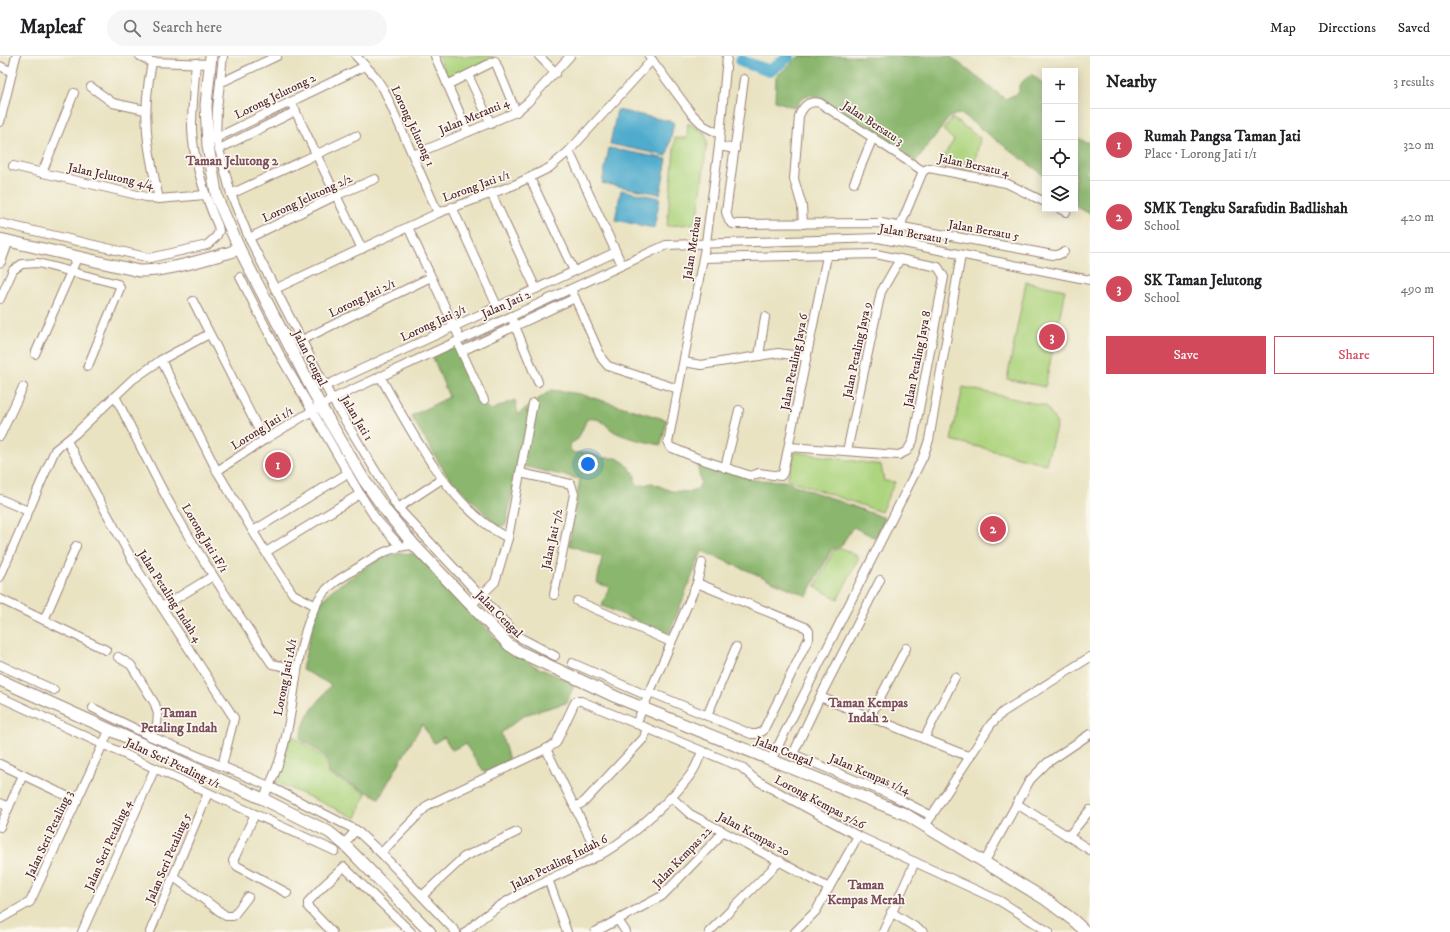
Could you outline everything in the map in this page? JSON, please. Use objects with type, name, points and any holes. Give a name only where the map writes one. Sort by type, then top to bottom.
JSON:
[{"type":"street","points":[[0,122],[16,56]]},
{"type":"street","points":[[140,56],[152,62],[196,63],[211,60]]},
{"type":"street","name":"Jalan Jati 1","points":[[223,56],[215,144],[231,194],[249,238],[332,399],[398,508],[519,636],[555,656]]},
{"type":"street","points":[[220,83],[277,56]]},
{"type":"street","name":"Lorong Jelutong 1","points":[[356,56],[374,75],[384,90],[438,213]]},
{"type":"street","points":[[435,56],[468,132]]},
{"type":"street","points":[[539,56],[556,73]]},
{"type":"street","name":"Jalan Meranti 4","points":[[413,155],[491,124],[516,112],[556,73],[570,56]]},
{"type":"street","name":"Jalan Merbau","points":[[725,468],[673,448],[668,443],[704,258],[719,146],[727,56]]},
{"type":"street","points":[[650,58],[692,114],[704,126],[720,134]]},
{"type":"street","name":"Lorong Jati 1/1","points":[[275,289],[438,213],[530,178],[549,168],[569,151],[650,58]]},
{"type":"street","name":"Jalan Cengal","points":[[211,60],[206,105],[215,144],[217,198],[239,248],[316,408],[386,512],[414,545],[508,645],[520,652],[643,707],[771,760],[881,803],[925,826],[1051,903],[1086,932]]},
{"type":"street","points":[[447,85],[495,61],[516,112]]},
{"type":"street","points":[[152,62],[145,110],[146,134],[158,199]]},
{"type":"street","points":[[0,223],[150,258],[207,245],[216,237],[218,226],[205,195],[195,152],[192,129],[196,63]]},
{"type":"street","points":[[0,66],[12,72]]},
{"type":"street","name":"Lorong Jelutong 2","points":[[215,144],[291,102],[365,66]]},
{"type":"street","points":[[468,75],[491,124]]},
{"type":"street","points":[[719,146],[735,149],[744,79]]},
{"type":"street","points":[[91,87],[113,103],[145,110]]},
{"type":"street","points":[[42,173],[74,93]]},
{"type":"street","points":[[291,102],[362,249]]},
{"type":"street","name":"Jalan Bersatu 3","points":[[803,224],[802,206],[794,179],[799,116],[802,108],[808,104],[815,102],[820,103],[923,171]]},
{"type":"street","points":[[215,144],[296,111]]},
{"type":"street","points":[[231,194],[356,136]]},
{"type":"street","points":[[854,183],[872,137]]},
{"type":"street","name":"Jalan Bersatu 5","points":[[735,149],[726,212],[729,221],[738,225],[881,222],[900,227],[1053,255],[1058,255],[1064,252]]},
{"type":"street","points":[[569,151],[622,265]]},
{"type":"street","name":"Jalan Jelutong 4/4","points":[[13,166],[158,199],[205,195]]},
{"type":"street","name":"Jalan Bersatu 4","points":[[894,241],[923,171],[929,168],[1006,183],[1042,201]]},
{"type":"street","points":[[530,178],[574,271]]},
{"type":"street","name":"Lorong Jelutong 2/2","points":[[249,238],[375,179]]},
{"type":"street","points":[[491,193],[536,289]]},
{"type":"street","points":[[452,207],[497,306]]},
{"type":"street","points":[[408,227],[454,326],[462,351],[484,400]]},
{"type":"street","points":[[38,246],[41,233]]},
{"type":"street","name":"Jalan Bersatu 1","points":[[706,242],[878,238],[1090,280]]},
{"type":"street","points":[[0,261],[3,240],[38,246],[77,258],[127,270],[154,271],[231,252],[239,248]]},
{"type":"street","name":"Jalan Jati 2","points":[[316,408],[458,339],[666,245],[706,242]]},
{"type":"street","name":"Lorong Jati 3/1","points":[[325,386],[616,252]]},
{"type":"street","points":[[704,258],[876,254],[900,259]]},
{"type":"street","points":[[771,760],[776,747],[923,457],[929,440],[962,255]]},
{"type":"street","name":"Jalan Petaling Jaya 6","points":[[725,468],[751,476],[759,473],[781,476],[783,473],[827,256]]},
{"type":"street","points":[[35,354],[77,258]]},
{"type":"street","name":"Jalan Petaling Jaya 8","points":[[847,451],[898,455],[907,451],[913,441],[944,277],[942,270],[938,267],[900,259]]},
{"type":"street","name":"Jalan Petaling Jaya 9","points":[[847,451],[881,292],[900,259]]},
{"type":"street","points":[[0,299],[13,270],[22,264],[38,264],[118,284],[120,288],[88,366]]},
{"type":"street","points":[[240,277],[316,408],[360,494],[376,519],[400,546]]},
{"type":"street","name":"Lorong Jati 2/1","points":[[302,340],[432,277]]},
{"type":"street","points":[[570,289],[602,359],[608,366],[678,389]]},
{"type":"street","points":[[462,351],[575,298]]},
{"type":"street","points":[[192,301],[264,440]]},
{"type":"street","points":[[510,315],[538,382]]},
{"type":"street","points":[[759,356],[765,317]]},
{"type":"street","points":[[0,577],[55,450],[67,441],[132,380],[161,360],[209,334]]},
{"type":"street","points":[[931,349],[946,350]]},
{"type":"street","points":[[684,362],[701,365],[778,353],[807,357]]},
{"type":"street","points":[[161,360],[217,471],[266,552],[293,594],[316,606]]},
{"type":"street","points":[[380,376],[442,479],[484,524],[508,538]]},
{"type":"street","points":[[0,436],[23,387]]},
{"type":"street","name":"Lorong Jati 1F/1","points":[[115,396],[169,502],[213,576],[272,664],[296,668]]},
{"type":"street","points":[[471,605],[495,582],[508,538],[533,403]]},
{"type":"street","name":"Lorong Jati 1/1","points":[[217,471],[316,408]]},
{"type":"street","points":[[725,468],[739,410]]},
{"type":"street","name":"Jalan Petaling Indah 4","points":[[67,441],[117,534],[234,718],[222,766]]},
{"type":"street","points":[[789,447],[847,451]]},
{"type":"street","points":[[253,531],[348,473]]},
{"type":"street","name":"Jalan Jati 7/2","points":[[520,474],[571,484],[573,488],[574,494],[554,595]]},
{"type":"street","points":[[398,508],[442,479]]},
{"type":"street","points":[[266,552],[360,494]]},
{"type":"street","points":[[0,499],[28,511]]},
{"type":"street","name":"Lorong Jati 1A/1","points":[[263,799],[283,748],[296,668],[316,606],[329,587],[379,553],[400,546],[414,545]]},
{"type":"street","points":[[44,620],[76,546]]},
{"type":"street","points":[[636,724],[672,642],[696,583],[702,563]]},
{"type":"street","points":[[162,607],[213,576]]},
{"type":"street","points":[[793,754],[820,697],[880,580]]},
{"type":"street","points":[[572,663],[751,734],[758,734],[763,730],[809,638],[809,631],[805,627],[696,583]]},
{"type":"street","points":[[0,599],[106,650]]},
{"type":"street","points":[[576,601],[672,642]]},
{"type":"street","points":[[707,716],[736,647]]},
{"type":"street","points":[[870,717],[906,648]]},
{"type":"street","points":[[118,657],[131,666],[155,704],[158,714],[157,724],[150,736]]},
{"type":"street","points":[[925,826],[991,724],[1003,712],[1090,657]]},
{"type":"street","points":[[0,665],[54,690]]},
{"type":"street","points":[[924,739],[955,677]]},
{"type":"street","points":[[0,680],[109,731],[263,799],[329,832],[339,848],[430,932]]},
{"type":"street","name":"Jalan Seri Petaling 1/1","points":[[0,697],[255,814],[339,848]]},
{"type":"street","points":[[820,697],[970,757]]},
{"type":"street","name":"Lorong Kempas 5/26","points":[[546,749],[556,743],[576,701],[581,701],[741,767],[756,780],[858,836],[1000,901],[1049,932]]},
{"type":"street","points":[[94,708],[150,736],[269,786],[356,830],[381,853],[456,932]]},
{"type":"street","points":[[575,807],[584,802],[644,738],[648,728]]},
{"type":"street","name":"Jalan Seri Petaling 3","points":[[0,919],[30,902],[109,731]]},
{"type":"street","points":[[984,863],[1030,780],[1047,763],[1090,734]]},
{"type":"street","name":"Jalan Kempas 1/14","points":[[776,747],[891,795],[932,816]]},
{"type":"street","points":[[381,853],[428,805],[546,749],[599,856]]},
{"type":"street","name":"Jalan Petaling Indah 6","points":[[466,932],[498,907],[548,879],[599,856],[622,843],[671,797],[693,771],[702,752]]},
{"type":"street","points":[[0,764],[77,801]]},
{"type":"street","name":"Jalan Seri Petaling 4","points":[[82,932],[156,768]]},
{"type":"street","points":[[0,827],[23,775]]},
{"type":"street","name":"Jalan Seri Petaling 5","points":[[150,932],[208,793]]},
{"type":"street","name":"Jalan Kempas 20","points":[[671,797],[690,814],[829,888]]},
{"type":"street","points":[[0,803],[9,807]]},
{"type":"street","points":[[1016,804],[1090,850]]},
{"type":"street","points":[[1068,837],[1090,810]]},
{"type":"street","points":[[255,814],[233,861],[237,866],[287,894]]},
{"type":"street","points":[[339,848],[356,830]]},
{"type":"street","name":"Jalan Kempas 22","points":[[594,932],[662,896],[717,839],[722,831]]},
{"type":"street","points":[[422,896],[464,858],[517,832]]},
{"type":"street","points":[[797,931],[816,912],[858,836]]},
{"type":"street","points":[[709,932],[780,861]]},
{"type":"street","points":[[883,932],[915,862]]},
{"type":"street","points":[[332,932],[307,905],[310,899],[344,867],[410,932]]},
{"type":"street","points":[[174,877],[226,916],[233,916],[248,897]]},
{"type":"street","points":[[548,879],[567,932]]},
{"type":"street","points":[[891,912],[923,932]]},
{"type":"street","points":[[618,920],[626,932]]},
{"type":"green space","points":[[438,56],[493,56],[494,57],[449,80]]},
{"type":"green space","points":[[799,56],[950,56],[1005,99],[1019,93],[1019,85],[1031,74],[1042,83],[1042,174],[961,114],[954,115],[949,118],[915,162],[819,97],[804,96],[796,108],[775,101],[776,77]]},
{"type":"green space","points":[[952,118],[980,138],[973,171],[938,165],[954,140],[943,130]]},
{"type":"green space","points":[[688,123],[704,132],[707,140],[698,218],[692,224],[667,226],[675,138],[687,138]]},
{"type":"green space","points":[[1078,138],[1090,143],[1090,167],[1086,170],[1090,182],[1090,214],[1078,208]]},
{"type":"green space","points":[[1026,282],[1065,290],[1045,387],[1007,379]]},
{"type":"green space","points":[[456,344],[482,403],[491,410],[515,400],[518,414],[551,390],[580,394],[667,420],[661,445],[626,437],[615,432],[597,419],[587,419],[578,439],[570,444],[570,450],[574,453],[588,452],[602,458],[617,458],[625,463],[635,475],[635,482],[639,486],[652,483],[671,491],[690,492],[696,490],[701,484],[697,462],[755,480],[784,481],[885,518],[876,538],[853,527],[841,546],[832,549],[807,596],[702,551],[669,634],[602,606],[609,587],[597,583],[602,557],[569,545],[580,479],[518,465],[506,524],[498,527],[446,474],[411,416],[449,397],[432,355]]},
{"type":"green space","points":[[963,387],[1046,406],[1057,424],[1046,464],[951,440]]},
{"type":"green space","points":[[795,452],[881,465],[884,481],[895,482],[881,512],[787,479]]},
{"type":"green space","points":[[841,548],[859,557],[838,599],[815,587],[834,550]]},
{"type":"green space","points":[[400,553],[416,554],[506,649],[537,667],[575,684],[566,703],[524,715],[501,733],[509,760],[485,773],[465,744],[452,750],[444,737],[434,743],[422,724],[379,798],[329,773],[328,759],[300,738],[307,716],[331,685],[302,669],[316,613],[322,601],[332,590],[381,557]]},
{"type":"green space","points":[[292,735],[326,760],[328,774],[366,793],[356,818],[274,781]]},
{"type":"water","points":[[617,110],[674,122],[667,156],[610,144]]},
{"type":"water","points":[[609,148],[667,159],[660,194],[602,183]]},
{"type":"water","points":[[621,190],[660,198],[654,228],[615,220]]},
{"type":"waterway","points":[[741,61],[770,71],[789,56]]},
{"type":"place","name":"SK Taman Jelutong","points":[[1052,337]]},
{"type":"place","name":"Rumah Pangsa Taman Jati","points":[[278,465]]},
{"type":"place","name":"SMK Tengku Sarafudin Badlishah","points":[[993,529]]},
{"type":"district","name":"Taman Jelutong 2","points":[[232,160]]},
{"type":"district","name":"Taman Kempas Indah 2","points":[[868,710]]},
{"type":"district","name":"Taman Petaling Indah","points":[[179,720]]},
{"type":"district","name":"Taman Kempas Merah","points":[[866,892]]}]
